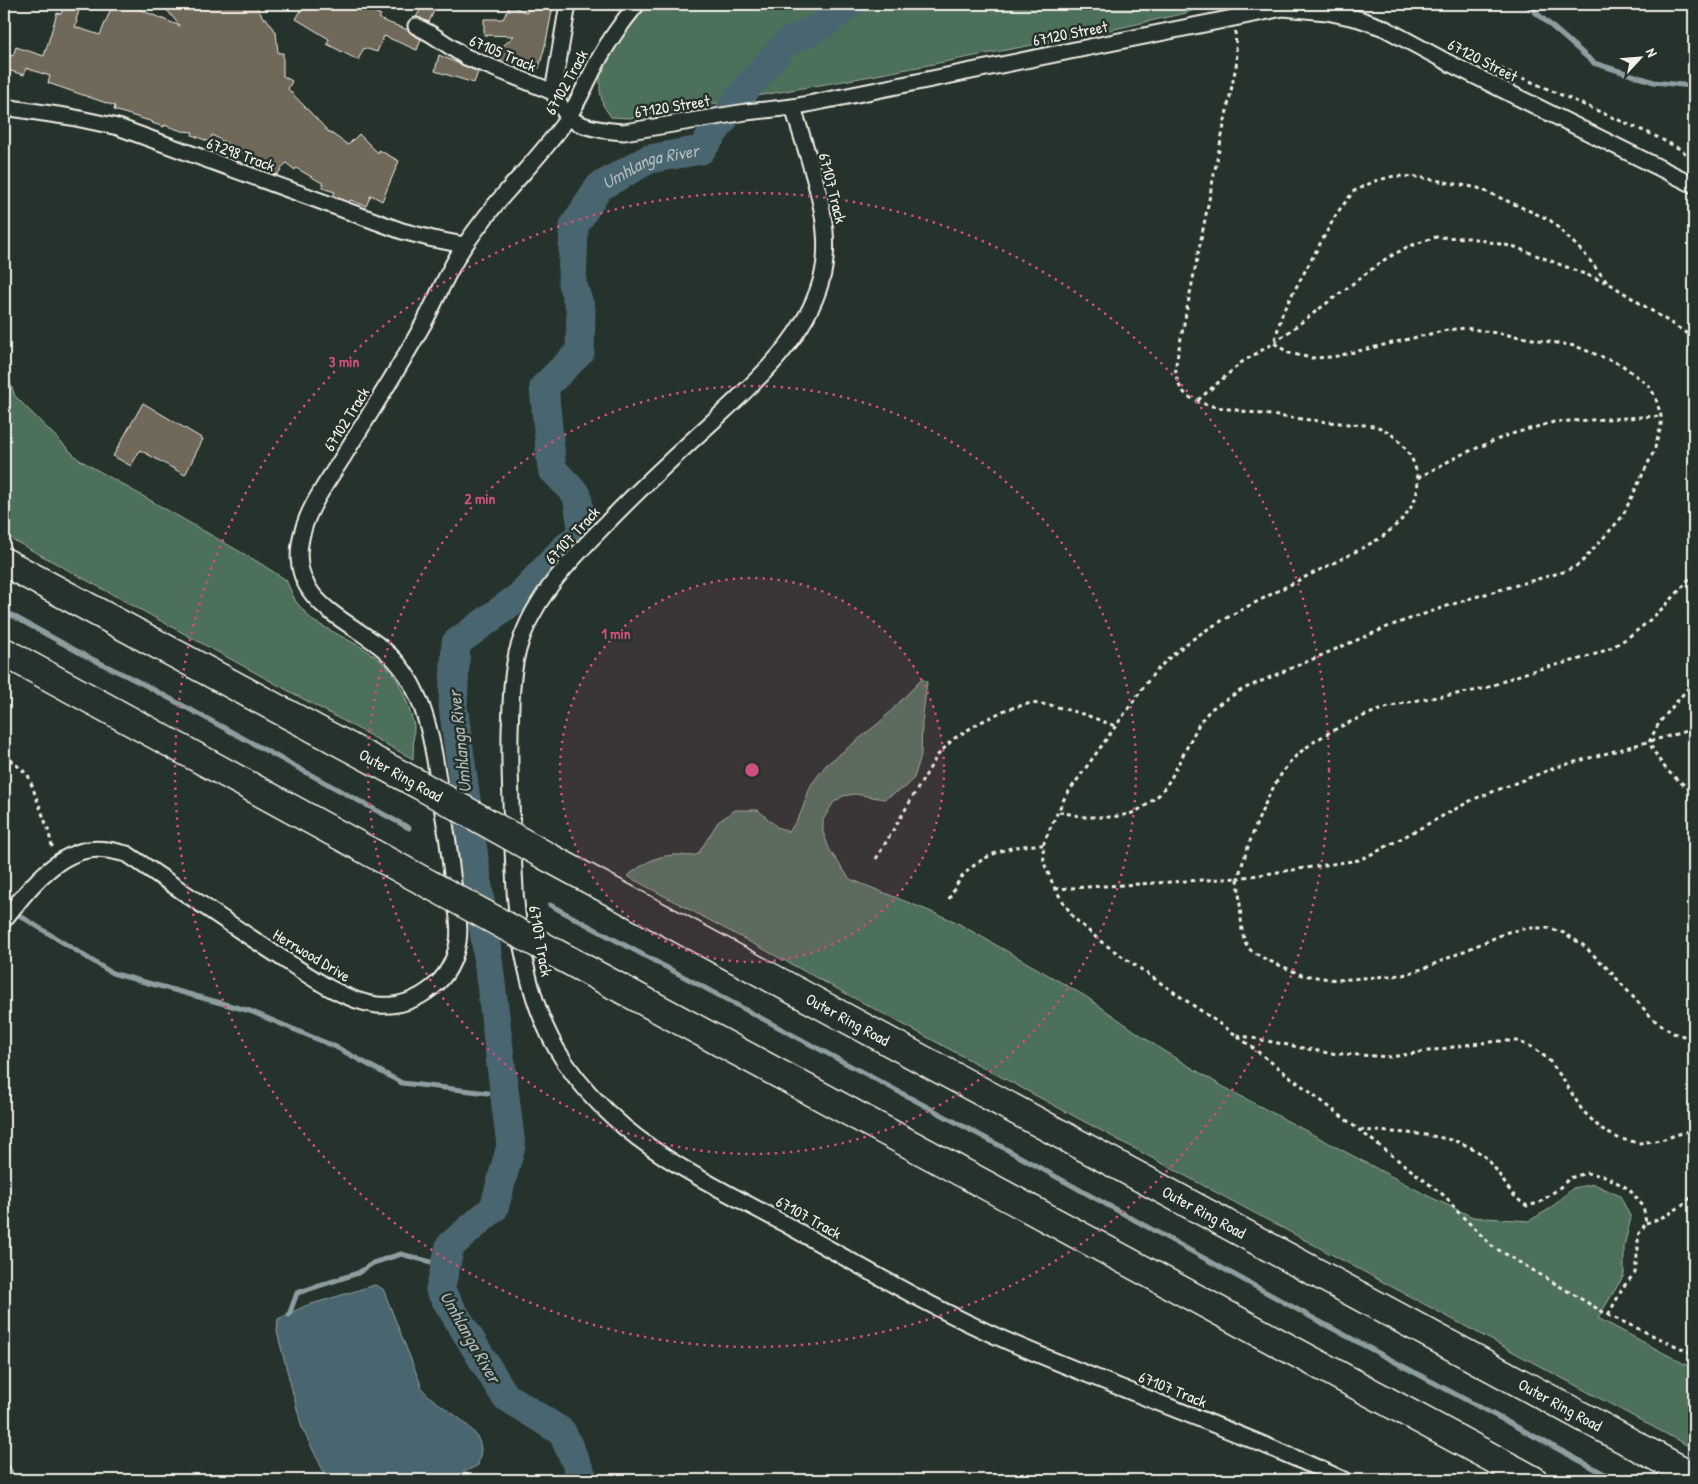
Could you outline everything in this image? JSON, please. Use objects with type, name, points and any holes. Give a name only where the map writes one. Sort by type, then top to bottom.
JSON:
[{"type":"highway","name":"Outer Ring Road","points":[[4,562],[428,780],[548,857],[1694,1477]]},
{"type":"highway","points":[[4,652],[555,953],[1533,1480]]},
{"type":"street","points":[[568,4],[553,92],[568,117]]},
{"type":"street","name":"67102 Track","points":[[428,780],[428,729],[419,700],[411,683],[386,650],[329,612],[307,588],[299,560],[300,543],[305,522],[423,326],[464,246],[568,117],[600,56],[620,24],[637,4]]},
{"type":"street","name":"67120 Street","points":[[568,117],[590,127],[624,132],[746,112],[794,107],[1234,18],[1284,6],[1359,19],[1384,28],[1449,63],[1694,185]]},
{"type":"street","name":"67105 Track","points":[[416,26],[471,60],[553,92]]},
{"type":"street","name":"67298 Track","points":[[4,107],[118,127],[402,231],[464,246]]},
{"type":"street","name":"67107 Track","points":[[794,107],[817,188],[827,236],[826,256],[821,281],[806,316],[791,340],[744,392],[630,498],[571,560],[546,590],[529,619],[517,652],[511,691],[509,776],[514,889],[526,970],[538,1007],[561,1057],[589,1092],[624,1127],[685,1168],[950,1314],[1013,1344],[1177,1409],[1344,1480]]},
{"type":"street","name":"Herrwood Drive","points":[[4,920],[35,884],[56,864],[72,855],[88,850],[108,850],[127,854],[300,969],[339,992],[357,1000],[376,1004],[392,1005],[407,1002],[420,996],[440,981],[451,965],[458,942],[459,930],[450,856],[428,780]]},
{"type":"lane","points":[[4,1467],[11,1480]]},
{"type":"path","points":[[1234,18],[1237,61],[1175,372],[1177,381],[1190,398],[1218,407],[1292,419],[1377,427],[1391,433],[1411,457],[1419,485],[1416,499],[1398,525],[1365,546],[1224,618],[1187,642],[1166,659],[1115,726],[1065,798],[1043,845],[1044,863],[1054,889],[1074,917],[1100,941],[1236,1035],[1446,1197],[1457,1211],[1492,1246],[1608,1316],[1694,1354]]},
{"type":"path","points":[[1481,60],[1652,135],[1680,149],[1694,160]]},
{"type":"path","points":[[1274,343],[1282,311],[1338,212],[1354,191],[1375,181],[1394,176],[1418,177],[1478,188],[1550,220],[1584,252],[1607,282]]},
{"type":"path","points":[[1197,400],[1242,362],[1274,343],[1384,260],[1408,247],[1436,238],[1470,238],[1515,247],[1607,282],[1694,338]]},
{"type":"path","points":[[1059,812],[1085,817],[1112,818],[1130,814],[1144,807],[1160,794],[1170,780],[1200,722],[1211,709],[1243,689],[1392,625],[1468,599],[1566,571],[1580,564],[1622,517],[1654,450],[1661,426],[1661,416],[1655,396],[1649,386],[1622,365],[1575,346],[1466,328],[1448,330],[1333,357],[1312,358],[1290,353],[1274,343]]},
{"type":"path","points":[[1688,334],[1694,333]]},
{"type":"path","points":[[1418,478],[1458,456],[1508,435],[1554,422],[1661,416]]},
{"type":"path","points":[[1694,572],[1668,602],[1637,630],[1613,647],[1522,674],[1483,689],[1383,709],[1315,740],[1293,759],[1272,790],[1250,839],[1238,878],[1242,930],[1245,942],[1250,949],[1265,959],[1302,975],[1337,980],[1403,975],[1425,968],[1508,932],[1528,928],[1547,928],[1564,933],[1583,945],[1608,969],[1653,1019],[1673,1032],[1694,1038]]},
{"type":"path","points":[[1649,742],[1659,723],[1694,682]]},
{"type":"path","points":[[876,859],[937,756],[953,739],[979,723],[1005,710],[1031,702],[1086,715],[1115,726]]},
{"type":"path","points":[[1054,889],[1238,878],[1359,860],[1378,852],[1474,799],[1557,767],[1694,728]]},
{"type":"path","points":[[1649,742],[1661,764],[1673,777],[1694,792]]},
{"type":"path","points":[[4,754],[28,775],[48,828],[56,864]]},
{"type":"path","points":[[949,899],[960,879],[974,866],[994,853],[1021,846],[1043,845]]},
{"type":"path","points":[[1236,1035],[1328,1053],[1391,1056],[1500,1040],[1517,1041],[1534,1048],[1548,1059],[1582,1110],[1602,1130],[1620,1139],[1640,1143],[1661,1140],[1694,1129]]},
{"type":"path","points":[[1359,1130],[1421,1135],[1451,1140],[1473,1148],[1488,1160],[1516,1200],[1527,1206],[1539,1203],[1570,1178],[1586,1173],[1605,1176],[1629,1189],[1643,1206],[1646,1223]]},
{"type":"path","points":[[1608,1316],[1624,1286],[1635,1273],[1638,1235],[1646,1223],[1663,1218],[1682,1206],[1694,1195]]},
{"type":"green space","points":[[649,4],[1209,4],[1186,13],[1110,30],[866,77],[630,118],[611,117],[603,105],[600,91],[600,74],[617,44]]},
{"type":"green space","points":[[4,369],[15,396],[78,459],[286,580],[296,602],[313,621],[363,648],[384,663],[398,681],[414,725],[413,759],[4,535]]},
{"type":"green space","points":[[922,679],[927,682],[922,723],[921,755],[914,778],[906,787],[884,799],[855,794],[843,796],[833,803],[823,820],[823,832],[830,851],[850,879],[954,921],[1085,996],[1162,1050],[1222,1086],[1430,1197],[1473,1217],[1529,1221],[1551,1208],[1573,1188],[1594,1184],[1620,1196],[1631,1218],[1624,1246],[1624,1275],[1598,1318],[1694,1369],[1694,1449],[627,876],[660,857],[692,856],[698,854],[718,822],[735,810],[758,810],[777,827],[789,832],[800,815],[811,785],[826,765],[880,722]]},
{"type":"water","points":[[375,1285],[383,1289],[423,1390],[466,1424],[479,1440],[481,1449],[478,1465],[450,1480],[328,1480],[302,1428],[277,1332],[278,1319],[305,1306]]},
{"type":"building","points":[[65,4],[81,4],[75,27],[100,35],[113,4],[126,4],[180,26],[162,4],[255,4],[264,19],[266,18],[276,32],[278,53],[283,53],[283,76],[292,81],[288,89],[325,129],[348,145],[359,134],[378,153],[379,150],[399,161],[382,201],[371,195],[366,206],[350,200],[349,202],[333,196],[335,192],[322,188],[324,184],[296,168],[295,170],[286,163],[277,175],[255,167],[257,163],[253,161],[254,159],[212,135],[210,142],[192,135],[193,132],[182,131],[164,125],[164,127],[114,110],[115,106],[48,83],[50,76],[26,68],[24,75],[4,69],[4,53],[13,56],[16,47],[44,56],[57,13],[61,14]]},
{"type":"building","points":[[305,4],[357,4],[381,15],[379,19],[408,30],[421,39],[417,50],[384,36],[377,52],[364,48],[358,60],[327,44],[329,39],[296,19]]},
{"type":"building","points":[[424,4],[437,4],[429,22],[416,17]]},
{"type":"building","points":[[529,4],[553,6],[539,68],[528,65],[527,68],[508,61],[506,63],[498,60],[493,55],[514,36],[484,35],[484,19],[503,19],[510,5],[527,13]]},
{"type":"building","points":[[439,55],[478,72],[474,83],[435,71]]},
{"type":"building","points":[[143,403],[203,439],[185,475],[140,450],[131,466],[113,456]]},
{"type":"waterway","name":"Umhlanga River","points":[[584,1480],[562,1432],[505,1396],[440,1290],[450,1246],[494,1208],[511,1146],[488,959],[453,706],[456,643],[519,597],[563,550],[583,533],[577,495],[552,469],[544,387],[580,352],[581,310],[572,283],[574,226],[599,187],[649,159],[701,150],[749,85],[786,43],[823,25],[850,4]]},
{"type":"waterway","points":[[1526,4],[1594,63],[1654,82],[1692,86],[1694,89]]},
{"type":"waterway","points":[[4,611],[409,828]]},
{"type":"waterway","points":[[457,854],[475,866]]},
{"type":"waterway","points":[[550,905],[1004,1148],[1311,1317],[1616,1480]]},
{"type":"waterway","points":[[14,912],[112,973],[250,1011],[336,1047],[402,1083],[505,1095]]},
{"type":"waterway","points":[[289,1315],[297,1293],[358,1273],[373,1263],[401,1254],[446,1266]]}]
